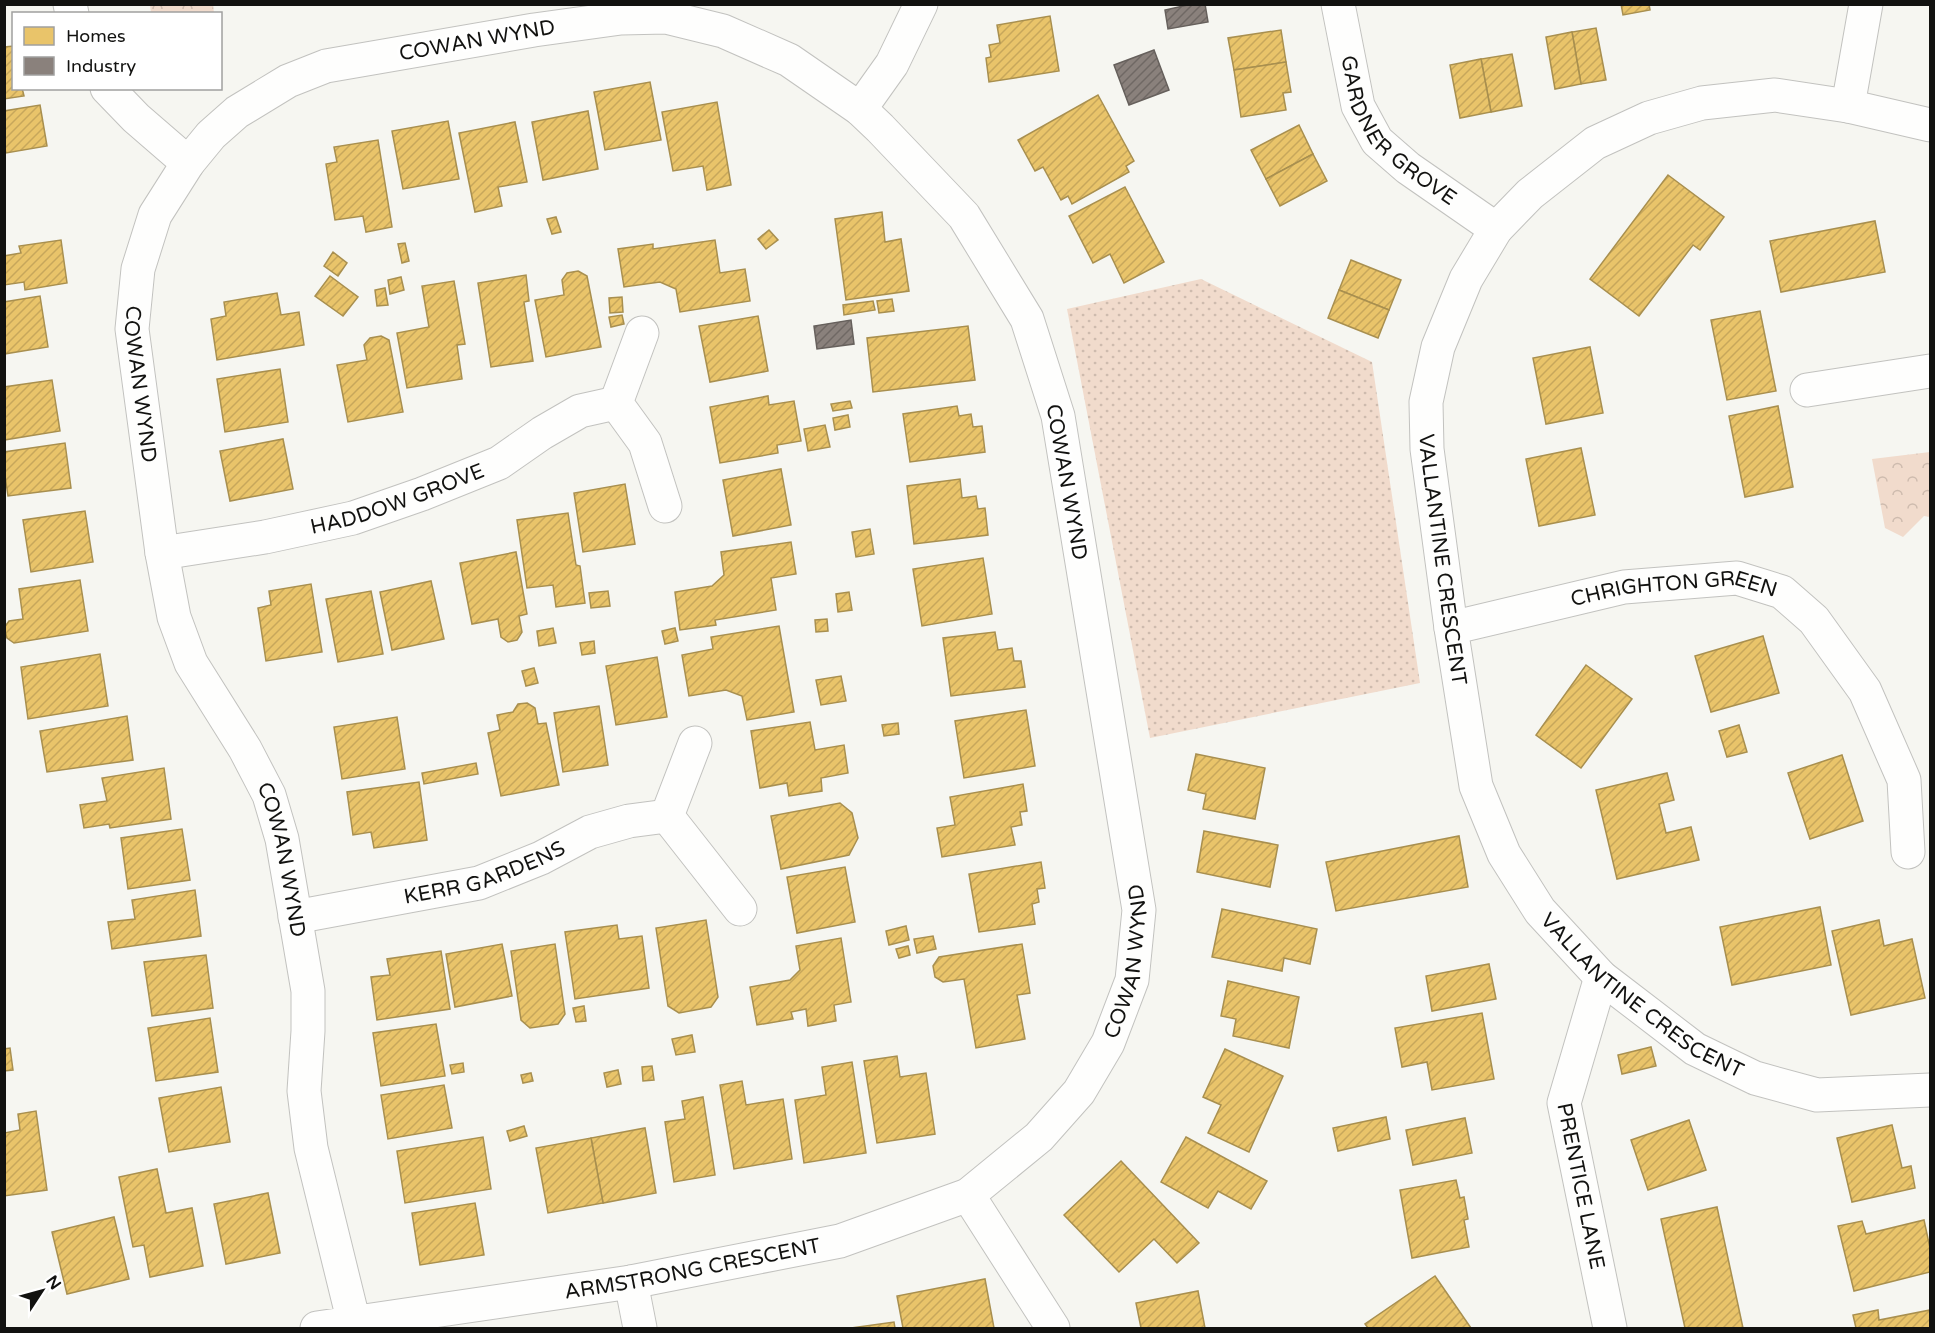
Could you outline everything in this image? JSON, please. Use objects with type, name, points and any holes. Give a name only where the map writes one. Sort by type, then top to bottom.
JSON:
[{"type":"street","points":[[860,110],[892,64],[921,4]]},
{"type":"street","name":"GARDNER GROVE","points":[[1338,4],[1358,106],[1377,141],[1408,168],[1496,229]]},
{"type":"street","points":[[1848,106],[1866,4]]},
{"type":"street","name":"COWAN WYND","points":[[354,1323],[311,1148],[304,1091],[308,992],[282,839],[269,795],[245,749],[191,663],[174,616],[162,553],[132,329],[138,269],[155,215],[188,163],[211,135],[237,112],[288,81],[326,66],[532,17],[666,17],[723,31],[789,60],[860,110],[964,216],[1027,319],[1058,416],[1139,910],[1132,980],[1108,1042],[1079,1092],[1039,1137]]},
{"type":"street","points":[[109,90],[136,118],[188,163]]},
{"type":"street","name":"VALLANTINE CRESCENT","points":[[1930,125],[1848,106],[1775,95],[1702,103],[1649,118],[1595,143],[1530,194],[1496,229],[1466,279],[1438,347],[1426,402],[1427,449],[1451,628],[1476,786],[1504,854],[1540,911],[1601,977],[1695,1049],[1755,1078],[1817,1095],[1930,1090]]},
{"type":"street","points":[[642,333],[616,403],[645,443],[665,506]]},
{"type":"street","points":[[1807,390],[1930,371]]},
{"type":"street","name":"HADDOW GROVE","points":[[162,553],[265,537],[353,518],[422,494],[499,463],[542,433],[580,411],[616,403]]},
{"type":"street","name":"CHRIGHTON GREEN","points":[[1451,628],[1624,587],[1737,578],[1782,592],[1814,621],[1865,691],[1917,778],[1908,852]]},
{"type":"street","points":[[695,743],[668,816],[740,909]]},
{"type":"street","name":"KERR GARDENS","points":[[295,917],[479,882],[541,858],[590,832],[629,821],[668,816]]},
{"type":"street","name":"PRENTICE LANE","points":[[1601,977],[1564,1103],[1610,1329]]},
{"type":"street","name":"ARMSTRONG CRESCENT","points":[[317,1329],[630,1282],[840,1241],[968,1195],[1039,1137]]},
{"type":"street","points":[[968,1195],[1053,1329]]},
{"type":"street","points":[[630,1282],[640,1329]]},
{"type":"green space","points":[[150,5],[213,5],[214,12],[151,12]]},
{"type":"green space","points":[[1201,279],[1372,362],[1420,683],[1150,738],[1067,309]]},
{"type":"green space","points":[[1930,452],[1930,517],[1924,516],[1903,537],[1885,528],[1872,459]]},
{"type":"building: Homes","points":[[1621,4],[1649,4],[1650,10],[1623,15]]},
{"type":"building: Homes","points":[[1050,16],[1059,71],[989,82],[986,58],[991,57],[989,45],[1000,43],[997,25]]},
{"type":"building: Homes","points":[[1596,28],[1606,80],[1581,84],[1572,32]]},
{"type":"building: Homes","points":[[1281,30],[1286,62],[1234,70],[1228,38]]},
{"type":"building: Homes","points":[[1572,32],[1581,84],[1555,89],[1546,37]]},
{"type":"building: Homes","points":[[12,46],[12,90],[22,90],[24,96],[4,99],[4,47]]},
{"type":"building: Homes","points":[[1512,54],[1522,106],[1491,112],[1481,59]]},
{"type":"building: Homes","points":[[1481,59],[1491,112],[1460,118],[1450,65]]},
{"type":"building: Homes","points":[[1286,62],[1291,92],[1283,93],[1286,110],[1241,117],[1234,70]]},
{"type":"building: Homes","points":[[650,82],[661,140],[605,150],[594,92]]},
{"type":"building: Homes","points":[[1098,95],[1134,161],[1126,166],[1129,172],[1072,204],[1068,196],[1061,200],[1043,167],[1035,171],[1018,140]]},
{"type":"building: Homes","points":[[717,102],[731,185],[707,190],[703,166],[673,171],[662,112]]},
{"type":"building: Homes","points":[[40,105],[47,146],[6,153],[4,111]]},
{"type":"building: Homes","points":[[588,111],[598,169],[543,180],[532,122]]},
{"type":"building: Homes","points":[[448,121],[459,179],[403,189],[392,131]]},
{"type":"building: Homes","points":[[515,122],[527,182],[498,187],[502,206],[475,212],[459,133]]},
{"type":"building: Homes","points":[[1299,125],[1313,154],[1266,179],[1251,150]]},
{"type":"building: Homes","points":[[378,140],[392,227],[366,232],[363,216],[335,220],[326,164],[337,162],[334,147]]},
{"type":"building: Homes","points":[[1313,154],[1327,181],[1280,206],[1266,179]]},
{"type":"building: Homes","points":[[1668,175],[1724,217],[1700,250],[1693,245],[1639,316],[1590,279]]},
{"type":"building: Homes","points":[[1125,187],[1164,262],[1124,283],[1110,254],[1093,263],[1069,216]]},
{"type":"building: Homes","points":[[882,212],[885,242],[901,239],[909,291],[846,300],[835,219]]},
{"type":"building: Homes","points":[[556,217],[561,232],[552,234],[547,219]]},
{"type":"building: Homes","points":[[1875,221],[1885,272],[1781,292],[1770,241]]},
{"type":"building: Homes","points":[[769,230],[778,240],[766,249],[758,239]]},
{"type":"building: Homes","points":[[61,240],[67,283],[25,290],[24,282],[4,285],[4,256],[21,253],[19,246]]},
{"type":"building: Homes","points":[[715,240],[720,273],[745,269],[750,301],[680,312],[676,289],[660,282],[624,287],[618,249],[653,244],[653,249]]},
{"type":"building: Homes","points":[[405,243],[409,261],[402,263],[398,244]]},
{"type":"building: Homes","points":[[333,252],[347,263],[338,276],[324,266]]},
{"type":"building: Homes","points":[[1351,260],[1401,280],[1389,310],[1339,290]]},
{"type":"building: Homes","points":[[578,271],[587,276],[601,347],[546,357],[535,300],[564,295],[562,280],[567,273]]},
{"type":"building: Homes","points":[[526,275],[529,301],[524,302],[533,361],[491,367],[478,283]]},
{"type":"building: Homes","points":[[330,276],[358,297],[343,316],[315,296]]},
{"type":"building: Homes","points":[[401,277],[404,290],[390,294],[388,280]]},
{"type":"building: Homes","points":[[454,281],[465,344],[457,345],[462,379],[407,388],[397,333],[429,327],[422,286]]},
{"type":"building: Homes","points":[[385,288],[388,305],[377,306],[375,290]]},
{"type":"building: Homes","points":[[1339,290],[1389,310],[1378,338],[1328,318]]},
{"type":"building: Homes","points":[[277,293],[281,315],[299,312],[304,345],[217,360],[211,319],[226,316],[224,302]]},
{"type":"building: Homes","points":[[40,296],[48,347],[4,354],[4,302]]},
{"type":"building: Homes","points":[[622,297],[623,312],[610,313],[609,298]]},
{"type":"building: Homes","points":[[892,299],[894,311],[879,313],[877,301]]},
{"type":"building: Homes","points":[[873,301],[875,310],[844,315],[843,305]]},
{"type":"building: Homes","points":[[1760,311],[1776,391],[1727,400],[1711,320]]},
{"type":"building: Homes","points":[[622,315],[624,324],[611,327],[609,317]]},
{"type":"building: Homes","points":[[758,316],[768,371],[710,382],[699,326]]},
{"type":"building: Homes","points":[[968,326],[975,380],[873,392],[867,338]]},
{"type":"building: Homes","points":[[381,336],[389,340],[403,412],[348,422],[337,365],[367,360],[364,345],[370,338]]},
{"type":"building: Homes","points":[[1590,347],[1603,413],[1546,424],[1533,358]]},
{"type":"building: Homes","points":[[280,369],[288,422],[225,432],[217,379]]},
{"type":"building: Homes","points":[[52,380],[60,431],[4,440],[4,387]]},
{"type":"building: Homes","points":[[768,396],[769,405],[794,401],[801,441],[777,445],[778,453],[720,463],[710,407]]},
{"type":"building: Homes","points":[[850,401],[852,408],[833,411],[831,404]]},
{"type":"building: Homes","points":[[957,406],[959,416],[971,414],[973,427],[982,426],[985,452],[910,462],[903,414]]},
{"type":"building: Homes","points":[[1778,406],[1793,487],[1745,497],[1729,416]]},
{"type":"building: Homes","points":[[848,415],[850,427],[835,430],[833,418]]},
{"type":"building: Homes","points":[[825,425],[830,447],[808,451],[804,429]]},
{"type":"building: Homes","points":[[283,439],[293,489],[230,501],[220,451]]},
{"type":"building: Homes","points":[[65,443],[71,488],[8,496],[4,452]]},
{"type":"building: Homes","points":[[1581,448],[1595,515],[1539,526],[1526,459]]},
{"type":"building: Homes","points":[[781,469],[791,525],[733,536],[723,480]]},
{"type":"building: Homes","points":[[960,479],[962,498],[976,496],[978,509],[985,508],[988,535],[914,544],[907,486]]},
{"type":"building: Homes","points":[[625,484],[635,544],[583,552],[574,493]]},
{"type":"building: Homes","points":[[85,511],[93,562],[31,572],[23,520]]},
{"type":"building: Homes","points":[[568,513],[576,565],[580,566],[585,603],[556,607],[553,585],[527,588],[517,520]]},
{"type":"building: Homes","points":[[870,529],[874,554],[856,557],[852,532]]},
{"type":"building: Homes","points":[[791,542],[796,574],[771,578],[776,610],[715,620],[716,625],[680,630],[675,592],[712,586],[724,575],[721,552]]},
{"type":"building: Homes","points":[[516,552],[527,614],[519,616],[522,632],[517,640],[508,642],[501,637],[498,619],[472,624],[460,563]]},
{"type":"building: Homes","points":[[983,558],[992,614],[922,626],[913,569]]},
{"type":"building: Homes","points":[[80,580],[88,631],[14,643],[7,638],[4,628],[9,621],[23,619],[19,589]]},
{"type":"building: Homes","points":[[431,581],[444,639],[392,650],[380,592]]},
{"type":"building: Homes","points":[[311,584],[322,652],[266,661],[258,608],[271,605],[269,591]]},
{"type":"building: Homes","points":[[371,591],[383,654],[338,662],[326,599]]},
{"type":"building: Homes","points":[[608,591],[610,606],[591,608],[589,593]]},
{"type":"building: Homes","points":[[849,592],[852,610],[838,612],[836,594]]},
{"type":"building: Homes","points":[[827,619],[828,631],[816,632],[815,620]]},
{"type":"building: Homes","points":[[779,626],[794,712],[747,720],[742,696],[726,690],[689,696],[682,655],[713,649],[711,637]]},
{"type":"building: Homes","points":[[553,628],[556,643],[539,646],[537,631]]},
{"type":"building: Homes","points":[[675,628],[678,641],[665,644],[662,631]]},
{"type":"building: Homes","points":[[995,632],[998,650],[1012,648],[1014,661],[1021,661],[1025,687],[951,696],[943,638]]},
{"type":"building: Homes","points":[[1763,636],[1779,693],[1711,712],[1695,656]]},
{"type":"building: Homes","points":[[594,641],[595,653],[582,655],[580,643]]},
{"type":"building: Homes","points":[[100,654],[108,706],[28,719],[21,667]]},
{"type":"building: Homes","points":[[657,657],[667,717],[616,725],[606,666]]},
{"type":"building: Homes","points":[[1586,665],[1632,699],[1581,768],[1536,735]]},
{"type":"building: Homes","points":[[534,668],[538,683],[526,686],[522,671]]},
{"type":"building: Homes","points":[[841,676],[846,701],[821,705],[816,680]]},
{"type":"building: Homes","points":[[527,703],[535,708],[538,724],[546,723],[559,785],[501,796],[488,733],[500,730],[497,715],[513,712],[518,704]]},
{"type":"building: Homes","points":[[599,706],[608,765],[563,772],[554,713]]},
{"type":"building: Homes","points":[[1026,710],[1035,766],[964,778],[955,721]]},
{"type":"building: Homes","points":[[127,716],[133,760],[47,772],[40,731]]},
{"type":"building: Homes","points":[[397,717],[405,769],[342,779],[334,727]]},
{"type":"building: Homes","points":[[810,722],[815,750],[844,745],[848,773],[821,778],[822,791],[789,796],[787,783],[760,788],[751,731]]},
{"type":"building: Homes","points":[[898,723],[899,734],[884,736],[882,725]]},
{"type":"building: Homes","points":[[1739,725],[1747,752],[1727,757],[1719,731]]},
{"type":"building: Homes","points":[[1196,754],[1265,768],[1255,819],[1203,809],[1206,794],[1188,790]]},
{"type":"building: Homes","points":[[1842,755],[1863,821],[1810,839],[1788,773]]},
{"type":"building: Homes","points":[[476,763],[478,774],[424,784],[422,773]]},
{"type":"building: Homes","points":[[164,768],[171,819],[110,828],[109,824],[84,828],[80,805],[107,801],[102,778]]},
{"type":"building: Homes","points":[[1667,773],[1674,800],[1659,804],[1666,833],[1691,827],[1699,860],[1617,879],[1596,790]]},
{"type":"building: Homes","points":[[419,782],[427,840],[374,848],[371,832],[353,835],[347,792]]},
{"type":"building: Homes","points":[[1023,784],[1027,811],[1020,812],[1022,825],[1011,827],[1015,845],[942,857],[937,828],[955,825],[950,797]]},
{"type":"building: Homes","points":[[840,803],[852,813],[858,838],[849,855],[781,869],[771,816]]},
{"type":"building: Homes","points":[[182,829],[190,880],[128,889],[121,838]]},
{"type":"building: Homes","points":[[1204,831],[1278,845],[1270,887],[1197,872]]},
{"type":"building: Homes","points":[[1459,836],[1468,887],[1336,911],[1326,862]]},
{"type":"building: Homes","points":[[1041,862],[1045,888],[1037,889],[1039,902],[1032,904],[1035,924],[979,932],[969,874]]},
{"type":"building: Homes","points":[[845,867],[855,922],[797,933],[787,877]]},
{"type":"building: Homes","points":[[195,890],[201,936],[112,949],[108,922],[135,919],[132,900]]},
{"type":"building: Homes","points":[[1820,907],[1831,965],[1732,985],[1720,927]]},
{"type":"building: Homes","points":[[1222,909],[1317,929],[1310,964],[1284,958],[1282,971],[1212,957]]},
{"type":"building: Homes","points":[[706,920],[718,997],[711,1007],[679,1013],[668,1006],[656,928]]},
{"type":"building: Homes","points":[[1879,920],[1884,946],[1912,939],[1925,998],[1851,1015],[1832,931]]},
{"type":"building: Homes","points":[[617,925],[619,939],[642,936],[649,988],[575,999],[565,932]]},
{"type":"building: Homes","points":[[906,926],[909,940],[889,945],[886,931]]},
{"type":"building: Homes","points":[[933,936],[936,949],[917,953],[914,939]]},
{"type":"building: Homes","points":[[841,938],[851,1002],[834,1005],[836,1021],[808,1026],[806,1009],[791,1012],[793,1019],[757,1025],[750,987],[790,980],[800,970],[796,946]]},
{"type":"building: Homes","points":[[502,944],[512,996],[455,1007],[446,954]]},
{"type":"building: Homes","points":[[555,944],[565,1014],[558,1024],[530,1028],[521,1020],[511,951]]},
{"type":"building: Homes","points":[[1022,944],[1030,993],[1017,995],[1025,1039],[976,1048],[964,979],[943,982],[935,977],[933,966],[939,957]]},
{"type":"building: Homes","points":[[908,946],[910,955],[899,958],[896,949]]},
{"type":"building: Homes","points":[[441,951],[450,1009],[377,1020],[371,977],[390,975],[387,959]]},
{"type":"building: Homes","points":[[206,955],[213,1008],[152,1016],[144,962]]},
{"type":"building: Homes","points":[[1489,964],[1496,999],[1432,1011],[1426,976]]},
{"type":"building: Homes","points":[[1228,981],[1299,997],[1289,1048],[1233,1036],[1236,1019],[1221,1016]]},
{"type":"building: Homes","points":[[584,1006],[586,1021],[576,1022],[573,1008]]},
{"type":"building: Homes","points":[[1482,1013],[1494,1079],[1432,1090],[1427,1062],[1402,1067],[1395,1028]]},
{"type":"building: Homes","points":[[210,1018],[218,1072],[156,1081],[148,1028]]},
{"type":"building: Homes","points":[[436,1024],[445,1076],[381,1086],[373,1033]]},
{"type":"building: Homes","points":[[692,1035],[695,1052],[676,1055],[672,1039]]},
{"type":"building: Homes","points":[[1651,1047],[1656,1066],[1622,1074],[1618,1055]]},
{"type":"building: Homes","points":[[10,1048],[13,1070],[4,1071],[4,1049]]},
{"type":"building: Homes","points":[[1225,1049],[1283,1076],[1249,1152],[1208,1133],[1221,1105],[1203,1097]]},
{"type":"building: Homes","points":[[897,1056],[900,1077],[926,1073],[935,1134],[877,1143],[864,1061]]},
{"type":"building: Homes","points":[[852,1062],[866,1153],[804,1163],[795,1100],[826,1095],[822,1067]]},
{"type":"building: Homes","points":[[463,1063],[464,1072],[452,1074],[450,1065]]},
{"type":"building: Homes","points":[[652,1066],[654,1080],[643,1081],[642,1067]]},
{"type":"building: Homes","points":[[618,1070],[621,1084],[607,1087],[604,1073]]},
{"type":"building: Homes","points":[[531,1073],[533,1081],[523,1083],[521,1075]]},
{"type":"building: Homes","points":[[742,1081],[746,1105],[783,1099],[792,1159],[734,1169],[720,1085]]},
{"type":"building: Homes","points":[[444,1085],[452,1128],[388,1139],[381,1095]]},
{"type":"building: Homes","points":[[221,1087],[230,1142],[169,1152],[159,1098]]},
{"type":"building: Homes","points":[[703,1097],[715,1175],[674,1182],[665,1122],[685,1119],[682,1101]]},
{"type":"building: Homes","points":[[36,1111],[47,1190],[4,1196],[4,1133],[20,1130],[18,1114]]},
{"type":"building: Homes","points":[[1386,1117],[1390,1139],[1338,1151],[1333,1128]]},
{"type":"building: Homes","points":[[1465,1118],[1472,1153],[1413,1165],[1406,1130]]},
{"type":"building: Homes","points":[[1689,1120],[1706,1170],[1648,1190],[1631,1140]]},
{"type":"building: Homes","points":[[1892,1125],[1902,1168],[1911,1166],[1915,1188],[1852,1202],[1837,1138]]},
{"type":"building: Homes","points":[[524,1126],[527,1136],[510,1141],[507,1131]]},
{"type":"building: Homes","points":[[645,1128],[656,1193],[603,1203],[591,1138]]},
{"type":"building: Homes","points":[[483,1137],[491,1189],[405,1203],[397,1151]]},
{"type":"building: Homes","points":[[1186,1137],[1267,1181],[1251,1209],[1218,1191],[1208,1208],[1161,1182]]},
{"type":"building: Homes","points":[[591,1138],[603,1203],[548,1213],[536,1148]]},
{"type":"building: Homes","points":[[1121,1161],[1199,1243],[1177,1263],[1154,1239],[1119,1272],[1064,1215]]},
{"type":"building: Homes","points":[[157,1169],[166,1213],[192,1208],[203,1266],[150,1277],[144,1245],[133,1247],[119,1177]]},
{"type":"building: Homes","points":[[1456,1180],[1460,1198],[1464,1197],[1468,1219],[1464,1220],[1469,1247],[1412,1258],[1400,1190]]},
{"type":"building: Homes","points":[[268,1193],[280,1253],[226,1264],[214,1204]]},
{"type":"building: Homes","points":[[475,1203],[484,1255],[420,1265],[412,1213]]},
{"type":"building: Homes","points":[[1717,1207],[1743,1328],[1685,1328],[1661,1219]]},
{"type":"building: Homes","points":[[114,1217],[129,1279],[67,1294],[52,1232]]},
{"type":"building: Homes","points":[[1924,1220],[1930,1248],[1930,1272],[1854,1291],[1838,1226],[1862,1221],[1866,1234]]},
{"type":"building: Homes","points":[[1435,1276],[1471,1328],[1368,1328],[1365,1324]]},
{"type":"building: Homes","points":[[985,1279],[994,1328],[903,1328],[897,1296]]},
{"type":"building: Homes","points":[[1198,1291],[1205,1328],[1141,1328],[1136,1303]]},
{"type":"building: Homes","points":[[1878,1310],[1879,1320],[1930,1310],[1930,1328],[1856,1328],[1853,1315]]},
{"type":"building: Homes","points":[[894,1322],[895,1328],[851,1328]]},
{"type":"building: Industry","points":[[1192,4],[1205,4],[1208,22],[1168,29],[1165,10]]},
{"type":"building: Industry","points":[[1154,50],[1169,90],[1129,105],[1114,65]]},
{"type":"building: Industry","points":[[851,320],[854,344],[817,349],[814,326]]}]
